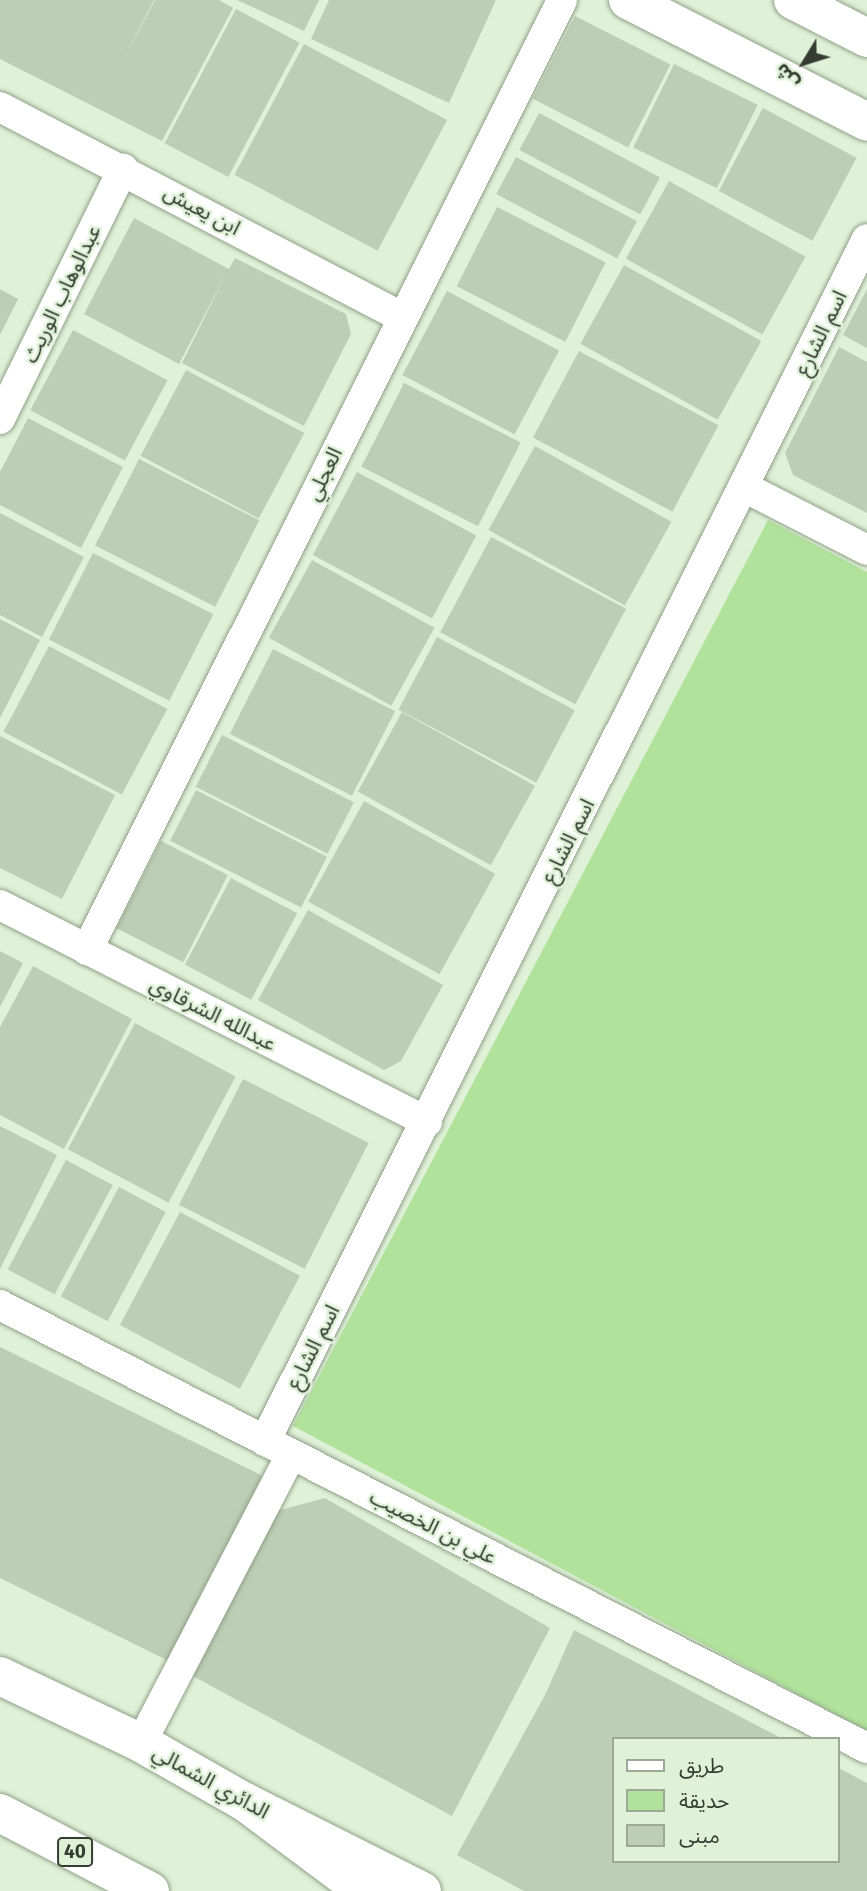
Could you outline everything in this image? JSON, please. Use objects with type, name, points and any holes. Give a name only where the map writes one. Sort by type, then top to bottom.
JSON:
[{"type":"main road","points":[[628,0],[867,122]]},
{"type":"main road","points":[[793,0],[867,38]]},
{"type":"main road","name":"الدائري الشمالي","points":[[0,1676],[141,1743],[246,1802],[422,1891]]},
{"type":"main road","points":[[246,1802],[364,1891]]},
{"type":"main road","name":"40","points":[[0,1813],[150,1891]]},
{"type":"street","name":"العجلي","points":[[88,950],[562,0]]},
{"type":"street","name":"ابن يعيش","points":[[0,107],[402,317]]},
{"type":"street","name":"عبدالوهاب الوريث","points":[[0,419],[123,169]]},
{"type":"street","name":"اسم الشارع","points":[[141,1743],[427,1122],[746,488],[867,239]]},
{"type":"street","points":[[746,488],[867,550]]},
{"type":"street","name":"عبدالله الشرقاوي","points":[[0,905],[427,1122]]},
{"type":"street","name":"علي بن الخصيب","points":[[0,1305],[867,1748]]},
{"type":"green space","points":[[768,520],[867,572],[867,1731],[293,1426]]},
{"type":"building","points":[[0,0],[154,0],[118,70],[155,0],[219,0],[233,8],[162,141],[0,59]]},
{"type":"building","points":[[237,0],[319,0],[304,31]]},
{"type":"building","points":[[329,0],[496,0],[449,103],[311,39]]},
{"type":"building","points":[[236,9],[300,43],[228,177],[165,143]]},
{"type":"building","points":[[575,16],[670,65],[628,147],[533,99]]},
{"type":"building","points":[[304,44],[447,120],[378,251],[235,175]]},
{"type":"building","points":[[674,64],[758,105],[717,188],[633,148]]},
{"type":"building","points":[[763,108],[857,158],[812,241],[719,191]]},
{"type":"building","points":[[539,113],[660,177],[640,214],[519,150]]},
{"type":"building","points":[[516,157],[637,221],[617,258],[496,194]]},
{"type":"building","points":[[669,181],[805,257],[762,334],[626,259]]},
{"type":"building","points":[[497,207],[606,262],[565,342],[457,286]]},
{"type":"building","points":[[134,218],[229,269],[235,258],[346,314],[351,334],[304,426],[182,363],[225,276],[179,364],[84,314]]},
{"type":"building","points":[[624,265],[761,341],[718,420],[580,344]]},
{"type":"building","points":[[0,289],[18,299],[0,335]]},
{"type":"building","points":[[867,289],[867,348],[843,335]]},
{"type":"building","points":[[447,291],[559,351],[515,435],[402,375]]},
{"type":"building","points":[[73,330],[167,380],[125,461],[30,410]]},
{"type":"building","points":[[839,347],[867,362],[867,513],[793,475],[785,453]]},
{"type":"building","points":[[579,351],[719,425],[672,512],[533,438]]},
{"type":"building","points":[[186,370],[304,433],[259,519],[140,456]]},
{"type":"building","points":[[404,383],[521,442],[478,526],[361,467]]},
{"type":"building","points":[[28,418],[123,467],[81,548],[0,505],[0,472]]},
{"type":"building","points":[[535,446],[671,522],[625,606],[488,530]]},
{"type":"building","points":[[139,459],[259,520],[215,607],[95,545]]},
{"type":"building","points":[[357,472],[476,535],[432,618],[313,555]]},
{"type":"building","points":[[0,513],[84,557],[42,637],[0,615]]},
{"type":"building","points":[[491,537],[626,609],[575,704],[440,632]]},
{"type":"building","points":[[93,553],[213,614],[169,701],[49,639]]},
{"type":"building","points":[[312,560],[434,628],[391,706],[269,638]]},
{"type":"building","points":[[0,619],[40,640],[0,718]]},
{"type":"building","points":[[437,637],[575,710],[536,783],[399,709]]},
{"type":"building","points":[[49,646],[167,709],[122,795],[3,732]]},
{"type":"building","points":[[273,649],[395,711],[352,796],[230,734]]},
{"type":"building","points":[[402,712],[535,786],[491,865],[358,792]]},
{"type":"building","points":[[222,735],[354,802],[328,854],[196,787]]},
{"type":"building","points":[[0,736],[115,795],[62,899],[0,868]]},
{"type":"building","points":[[196,790],[327,857],[301,908],[170,841]]},
{"type":"building","points":[[364,801],[495,874],[439,974],[308,902]]},
{"type":"building","points":[[161,841],[228,875],[183,962],[117,928]]},
{"type":"building","points":[[231,878],[297,913],[251,1000],[185,965]]},
{"type":"building","points":[[308,910],[443,985],[401,1061],[384,1070],[258,1000]]},
{"type":"building","points":[[0,951],[23,963],[0,1007]]},
{"type":"building","points":[[33,966],[132,1019],[64,1149],[0,1115],[0,1027]]},
{"type":"building","points":[[135,1023],[236,1077],[169,1203],[68,1149]]},
{"type":"building","points":[[243,1079],[369,1143],[305,1269],[179,1205]]},
{"type":"building","points":[[0,1126],[57,1155],[0,1269]]},
{"type":"building","points":[[66,1160],[113,1185],[55,1294],[8,1269]]},
{"type":"building","points":[[119,1187],[166,1212],[108,1321],[61,1296]]},
{"type":"building","points":[[180,1212],[300,1276],[240,1389],[120,1325]]},
{"type":"building","points":[[0,1347],[269,1479],[179,1666],[0,1578]]},
{"type":"building","points":[[325,1498],[550,1628],[452,1816],[189,1674],[277,1511]]},
{"type":"building","points":[[574,1630],[779,1737],[612,1737],[612,1863],[839,1863],[839,1768],[867,1783],[867,1891],[524,1891],[457,1855],[545,1695]]}]
